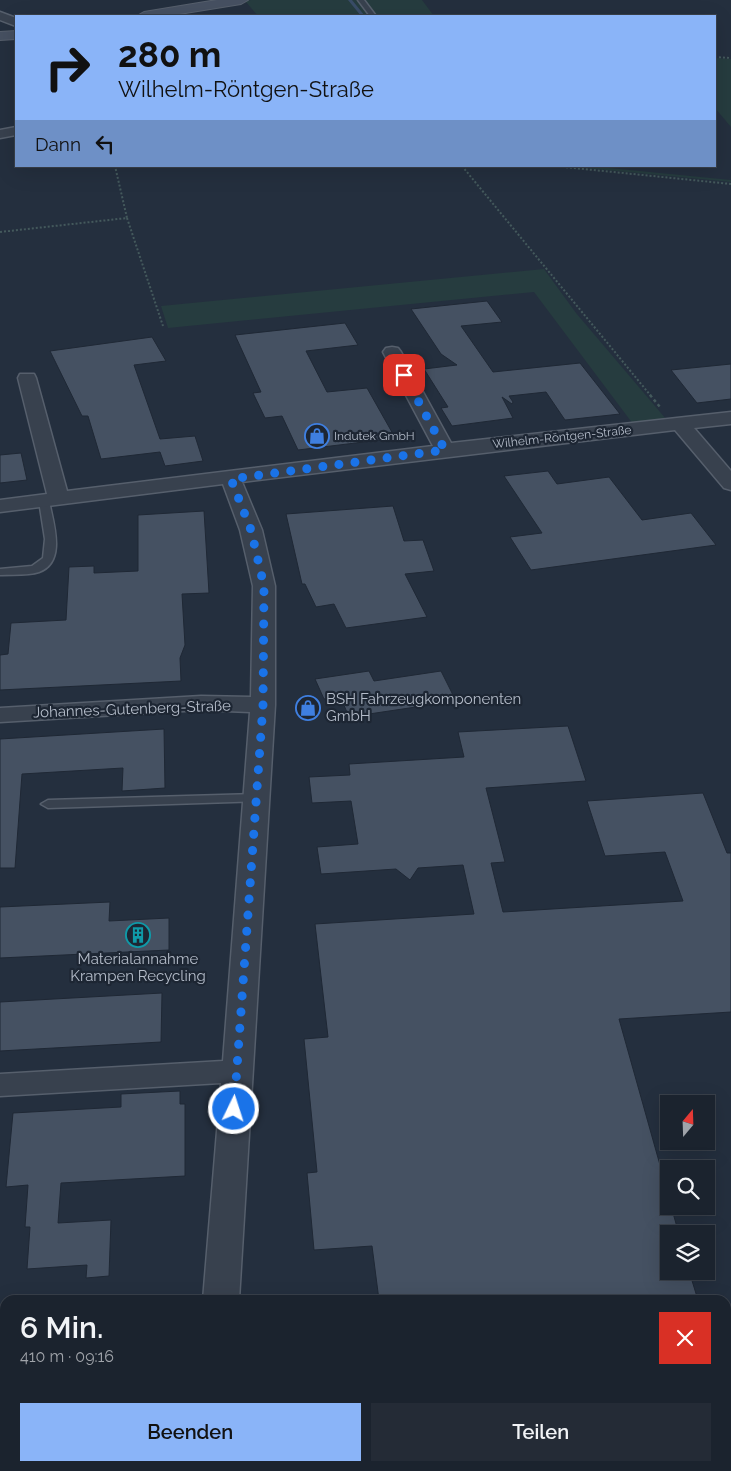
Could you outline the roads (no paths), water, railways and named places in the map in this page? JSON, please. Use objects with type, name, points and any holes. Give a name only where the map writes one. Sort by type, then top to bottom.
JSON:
[{"type":"street","points":[[150,15],[241,0]]},
{"type":"street","points":[[0,16],[15,22]]},
{"type":"street","points":[[0,36],[15,34]]},
{"type":"street","points":[[0,134],[15,131]]},
{"type":"street","points":[[392,352],[445,450]]},
{"type":"street","points":[[27,378],[51,500]]},
{"type":"street","name":"Wilhelm-Röntgen-Straße","points":[[0,506],[231,479],[445,450],[731,418]]},
{"type":"street","points":[[678,424],[731,484]]},
{"type":"street","points":[[221,1295],[263,705],[264,586],[251,530],[231,479]]},
{"type":"street","name":"Johannes-Gutenberg-Straße","points":[[0,715],[201,703],[263,705]]},
{"type":"street","points":[[0,1085],[236,1071]]},
{"type":"lane","points":[[361,0],[372,15]]},
{"type":"lane","points":[[0,572],[35,569],[48,561],[51,552],[51,500]]},
{"type":"lane","points":[[48,804],[257,798]]},
{"type":"waterway","points":[[350,0],[362,15]]},
{"type":"place","name":"Indutek GmbH","points":[[317,436]]},
{"type":"place","name":"BSH Fahrzeugkomponenten GmbH","points":[[308,708]]},
{"type":"place","name":"Materialannahme Krampen Recycling","points":[[138,935]]}]
